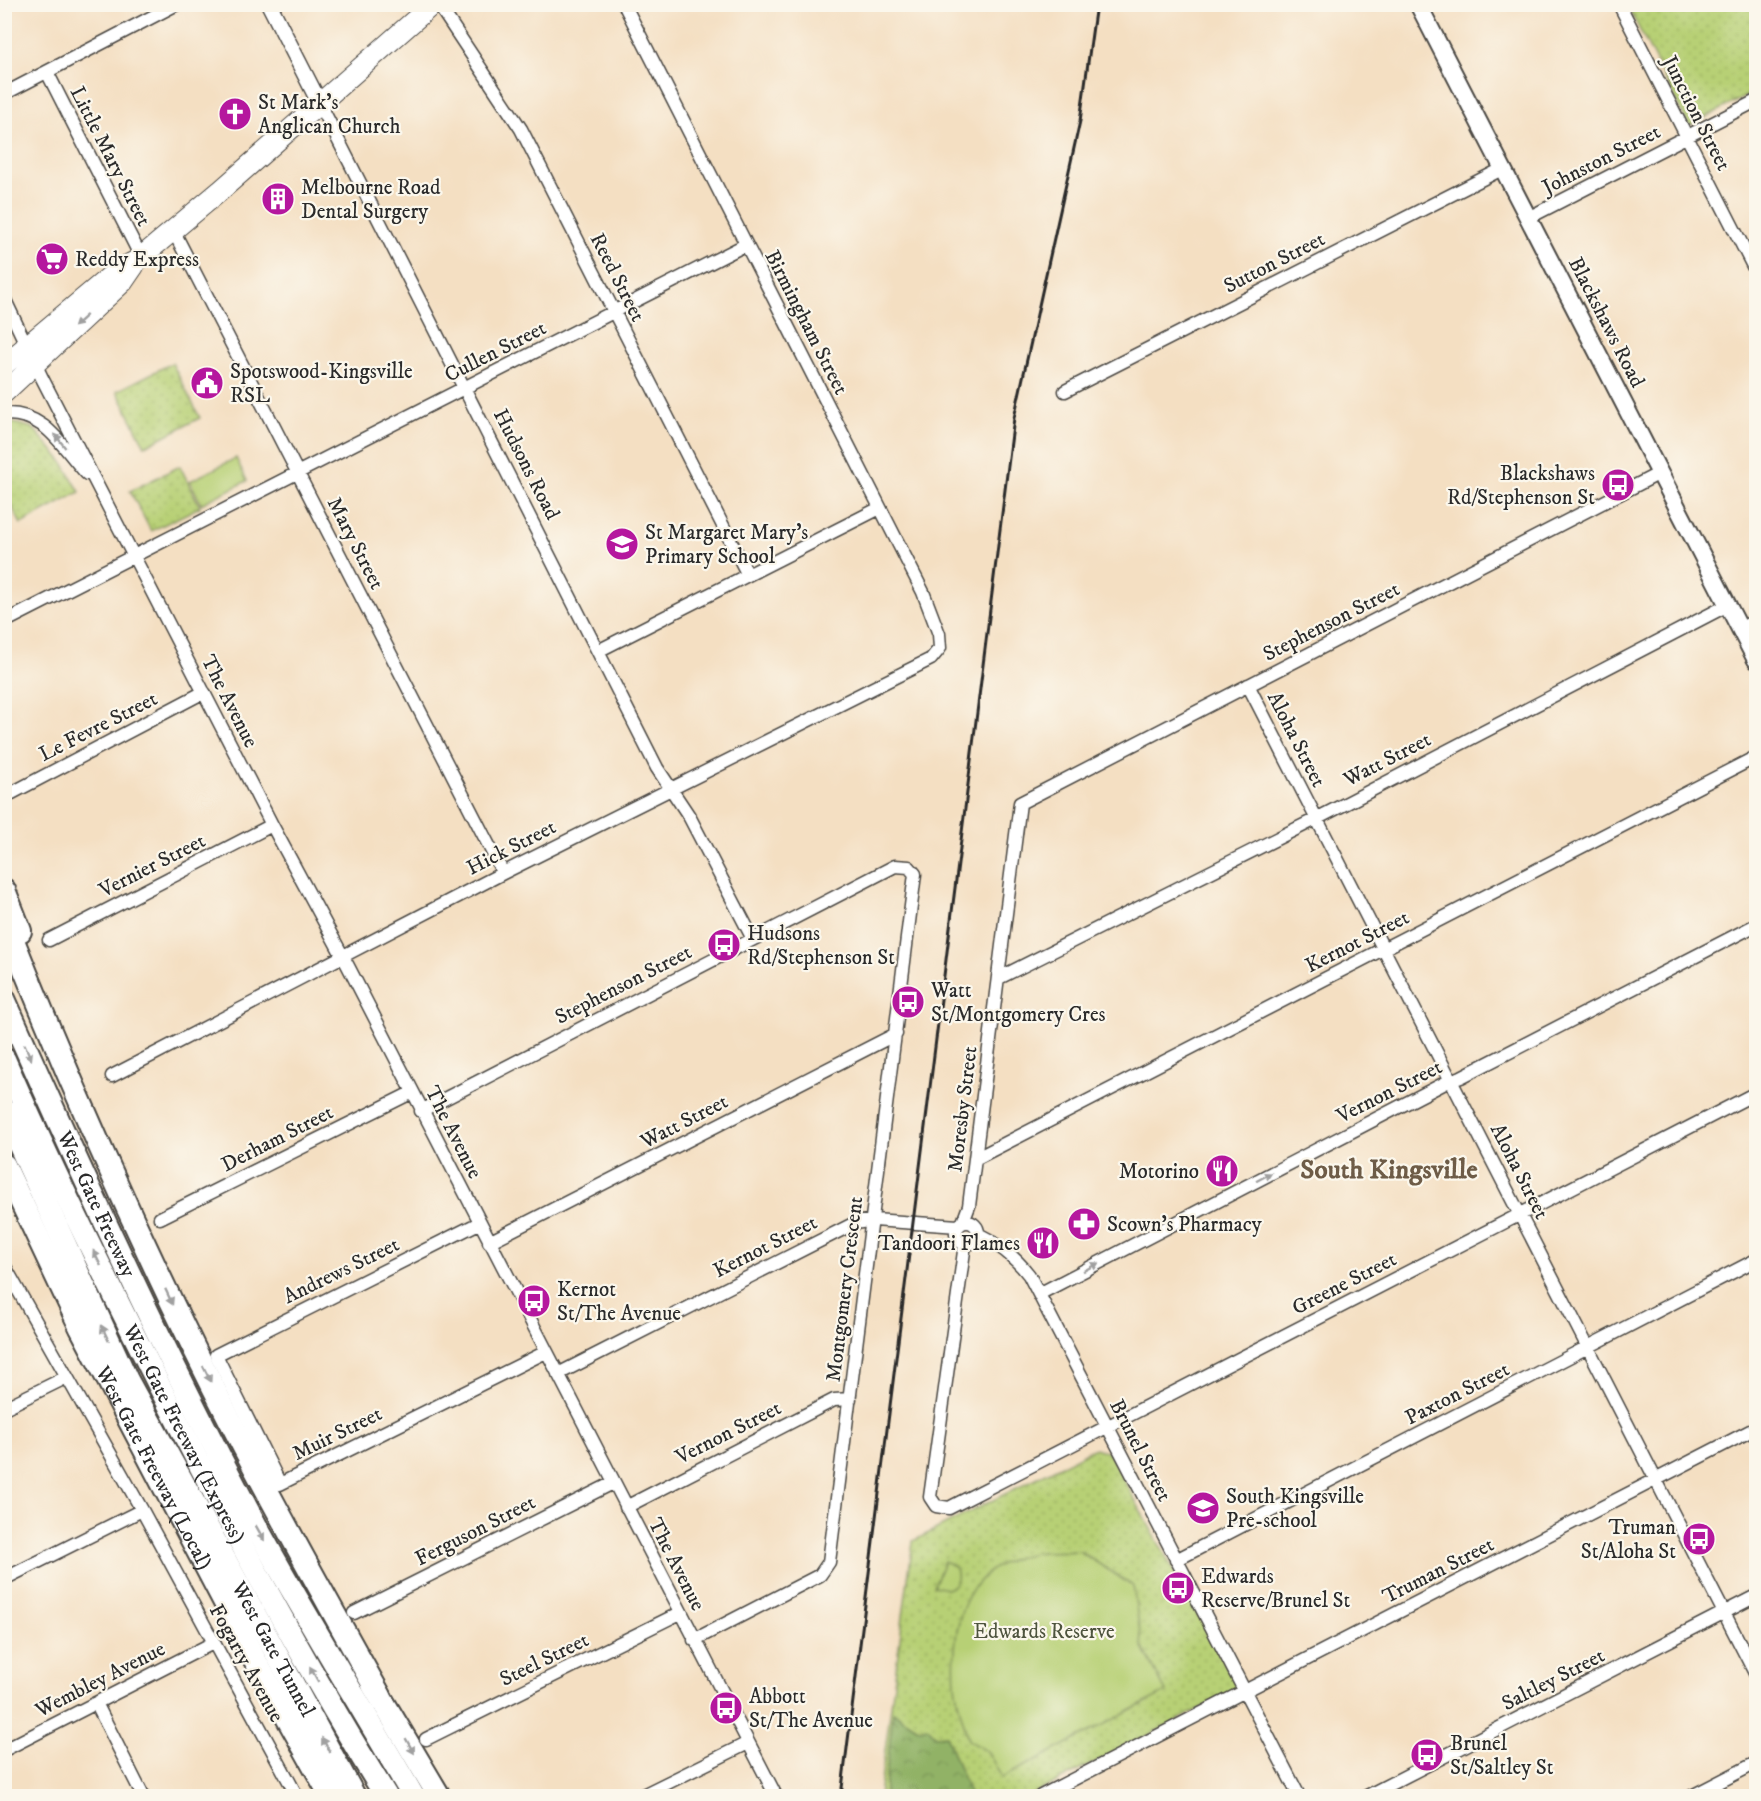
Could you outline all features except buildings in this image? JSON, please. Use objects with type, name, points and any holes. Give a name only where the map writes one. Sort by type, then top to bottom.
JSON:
[{"type":"highway","points":[[4,890],[101,1148]]},
{"type":"highway","points":[[4,918],[53,1042],[176,1312],[235,1431],[380,1696]]},
{"type":"highway","name":"West Gate Freeway","points":[[4,999],[134,1283],[195,1406]]},
{"type":"highway","name":"West Gate Freeway (Express)","points":[[4,1059],[64,1191],[244,1550],[386,1797]]},
{"type":"highway","name":"West Gate Tunnel","points":[[4,1111],[127,1380],[354,1797]]},
{"type":"highway","name":"West Gate Freeway (Local)","points":[[4,1165],[86,1338],[238,1629],[332,1797]]},
{"type":"highway","points":[[4,1178],[42,1248]]},
{"type":"highway","points":[[195,1406],[245,1475],[439,1797]]},
{"type":"highway","name":"West Gate Freeway (Express)","points":[[195,1406],[257,1527],[413,1797]]},
{"type":"main road","points":[[4,365],[115,272],[140,258],[433,4]]},
{"type":"main road","name":"Blackshaws Road","points":[[1418,4],[1756,660]]},
{"type":"main road","points":[[4,393],[123,282],[140,258]]},
{"type":"street","points":[[4,94],[177,4]]},
{"type":"street","name":"Hudsons Road","points":[[269,4],[657,768],[689,816],[753,939]]},
{"type":"street","name":"Reed Street","points":[[438,4],[521,129],[748,575]]},
{"type":"street","name":"Birmingham Street","points":[[624,4],[933,615],[940,648],[931,659]]},
{"type":"street","name":"Junction Street","points":[[1619,4],[1756,272]]},
{"type":"street","name":"Little Mary Street","points":[[46,72],[140,258]]},
{"type":"street","name":"Johnston Street","points":[[1528,219],[1756,101]]},
{"type":"street","name":"Sutton Street","points":[[1065,391],[1502,169]]},
{"type":"street","name":"Mary Street","points":[[173,230],[503,873]]},
{"type":"street","name":"Cullen Street","points":[[4,622],[745,245]]},
{"type":"street","name":"The Avenue","points":[[4,298],[272,825],[343,956],[411,1093],[776,1797]]},
{"type":"street","name":"The Avenue","points":[[4,414],[19,414],[36,419],[55,434],[98,485]]},
{"type":"street","name":"Stephenson Street","points":[[1020,803],[1660,472]]},
{"type":"street","points":[[598,651],[880,508]]},
{"type":"street","name":"Watt Street","points":[[999,978],[1316,819],[1728,605]]},
{"type":"street","points":[[1740,629],[1756,620]]},
{"type":"street","name":"Hick Street","points":[[112,1076],[503,873],[931,659]]},
{"type":"street","name":"Aloha Street","points":[[1248,686],[1756,1675]]},
{"type":"street","name":"Le Fevre Street","points":[[10,794],[204,692]]},
{"type":"street","name":"Kernot Street","points":[[975,1159],[1756,757]]},
{"type":"street","name":"Moresby Street","points":[[962,1227],[969,1206],[1020,803]]},
{"type":"street","name":"Vernier Street","points":[[49,940],[272,825]]},
{"type":"street","name":"Stephenson Street","points":[[421,1111],[895,866],[909,867]]},
{"type":"street","name":"Montgomery Crescent","points":[[694,1640],[826,1570],[829,1562],[874,1220],[915,879],[909,867]]},
{"type":"street","name":"Vernon Street","points":[[1039,1294],[1756,926]]},
{"type":"street","name":"Watt Street","points":[[489,1242],[896,1034]]},
{"type":"street","name":"Derham Street","points":[[160,1218],[411,1093]]},
{"type":"street","name":"Greene Street","points":[[972,1240],[930,1497],[936,1506],[949,1508],[1756,1093]]},
{"type":"street","name":"Kernot Street","points":[[558,1374],[840,1229],[874,1220],[934,1227],[962,1227]]},
{"type":"street","name":"Andrews Street","points":[[220,1352],[479,1223]]},
{"type":"street","points":[[962,1227],[977,1227],[972,1240],[959,1242],[962,1227]]},
{"type":"street","name":"Brunel Street","points":[[972,1240],[995,1242],[1029,1275],[1299,1797]]},
{"type":"street","name":"Paxton Street","points":[[1176,1560],[1756,1260]]},
{"type":"street","name":"Fogarty Avenue","points":[[4,1265],[142,1510],[297,1797]]},
{"type":"street","name":"Muir Street","points":[[220,1352],[216,1355],[279,1484],[546,1352]]},
{"type":"street","points":[[4,1408],[67,1377]]},
{"type":"street","name":"Vernon Street","points":[[626,1507],[834,1400],[850,1399]]},
{"type":"street","name":"Truman Street","points":[[1041,1797],[1756,1428]]},
{"type":"street","name":"Ferguson Street","points":[[354,1613],[613,1483]]},
{"type":"street","points":[[4,1579],[142,1510]]},
{"type":"street","name":"Saltley Street","points":[[1366,1797],[1756,1596]]},
{"type":"street","name":"Steel Street","points":[[426,1739],[680,1613]]},
{"type":"street","name":"Wembley Avenue","points":[[4,1750],[213,1643]]},
{"type":"street","points":[[96,1703],[144,1797]]},
{"type":"street","points":[[641,1797],[748,1743]]},
{"type":"street","points":[[1692,1797],[1756,1763]]},
{"type":"green space","points":[[1627,5],[1756,5],[1756,91],[1689,126]]},
{"type":"green space","points":[[172,363],[200,418],[145,446],[117,391]]},
{"type":"green space","points":[[14,423],[33,428],[62,461],[80,492],[21,524],[5,494],[5,424]]},
{"type":"green space","points":[[236,458],[247,481],[201,504],[190,481]]},
{"type":"green space","points":[[180,466],[200,507],[151,531],[130,491]]},
{"type":"green space","name":"Edwards Reserve","points":[[1095,1448],[1109,1453],[1239,1689],[1029,1796],[879,1796],[913,1541]]},
{"type":"green space","points":[[1079,1551],[1133,1586],[1142,1646],[1166,1692],[1002,1778],[988,1752],[968,1740],[959,1706],[954,1660],[960,1616],[968,1597],[979,1581],[995,1568],[1016,1558],[1042,1552]]},
{"type":"green space","points":[[944,1561],[955,1567],[957,1574],[955,1583],[947,1589],[934,1586]]},
{"type":"green space","points":[[893,1712],[920,1729],[927,1727],[936,1736],[946,1735],[970,1796],[884,1796]]},
{"type":"railway","points":[[841,1796],[1014,418],[1080,121],[1096,4]]},
{"type":"place","name":"St Mark's Anglican Church","points":[[235,114]]},
{"type":"place","name":"Melbourne Road Dental Surgery","points":[[278,199]]},
{"type":"place","name":"Reddy Express","points":[[52,259]]},
{"type":"place","name":"Spotswood-Kingsville RSL","points":[[207,383]]},
{"type":"place","name":"Blackshaws Rd/Stephenson St","points":[[1618,485]]},
{"type":"place","name":"St Margaret Mary's Primary School","points":[[622,544]]},
{"type":"place","name":"Hudsons Rd/Stephenson St","points":[[724,945]]},
{"type":"place","name":"Watt St/Montgomery Cres","points":[[908,1002]]},
{"type":"place","name":"Motorino","points":[[1222,1171]]},
{"type":"place","name":"Scown's Pharmacy","points":[[1084,1224]]},
{"type":"place","name":"Tandoori Flames","points":[[1043,1243]]},
{"type":"place","name":"Kernot St/The Avenue","points":[[534,1301]]},
{"type":"place","name":"South Kingsville Pre-school","points":[[1203,1508]]},
{"type":"place","name":"Truman St/Aloha St","points":[[1699,1539]]},
{"type":"place","name":"Edwards Reserve/Brunel St","points":[[1178,1588]]},
{"type":"place","name":"Abbott St/The Avenue","points":[[726,1708]]},
{"type":"place","name":"Brunel St/Saltley St","points":[[1427,1755]]},
{"type":"district","name":"South Kingsville","points":[[1389,1169]]}]
